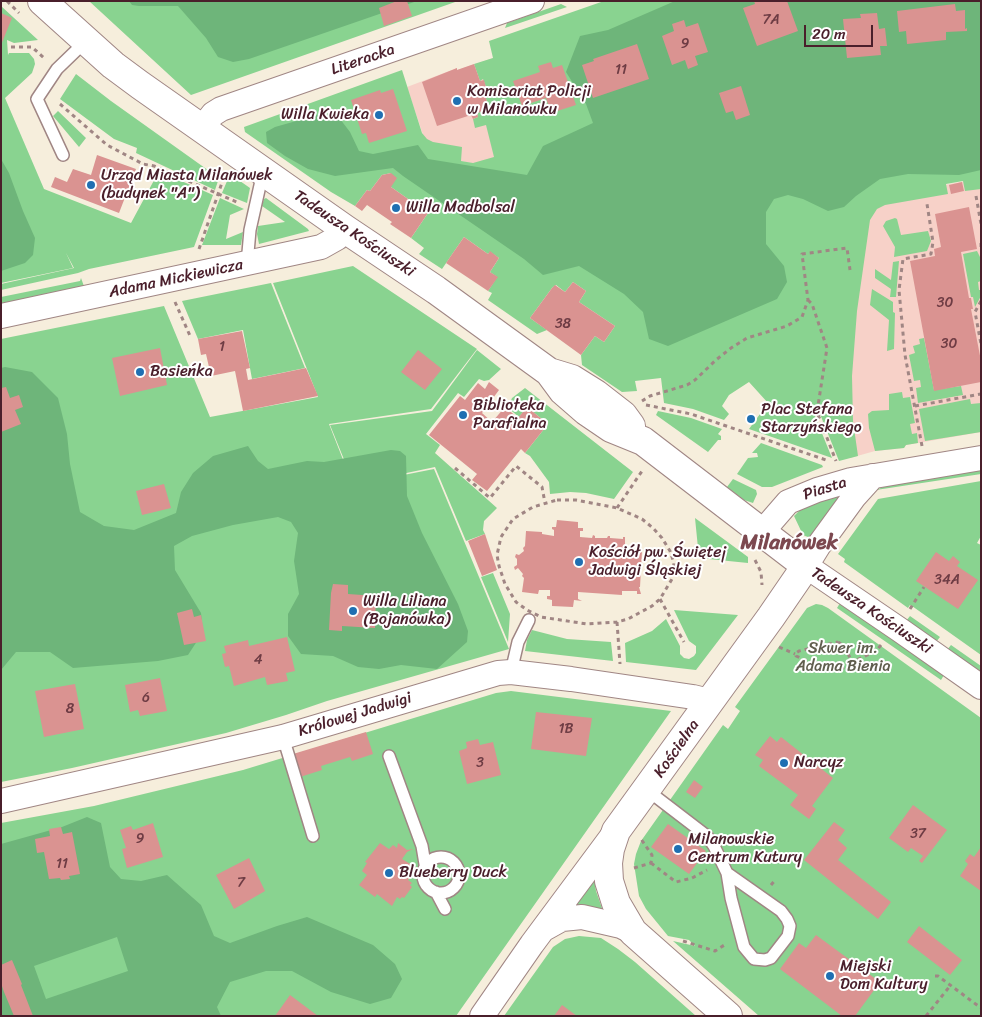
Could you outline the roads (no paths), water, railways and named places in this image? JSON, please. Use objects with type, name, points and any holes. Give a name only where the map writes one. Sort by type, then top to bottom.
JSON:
[{"type":"street","name":"Tadeusza Kościuszki","points":[[42,1],[114,65],[237,154],[436,290],[549,372],[572,379],[596,394],[623,415],[643,441],[757,543],[806,566],[981,687]]},
{"type":"street","name":"Literacka","points":[[201,128],[213,114],[221,109],[532,1]]},
{"type":"street","name":"Adama Mickiewicza","points":[[1,316],[321,247],[337,238],[345,229]]},
{"type":"street","name":"Piasta","points":[[757,543],[788,502],[799,496],[832,484],[981,458]]},
{"type":"street","name":"Piasta","points":[[806,566],[818,545],[854,497],[873,476]]},
{"type":"street","name":"Kościelna","points":[[482,1016],[544,929],[625,837],[648,790],[806,566]]},
{"type":"street","name":"Królowej Jadwigi","points":[[1,801],[283,737],[498,672],[511,672],[693,696],[701,699],[708,705]]},
{"type":"street","points":[[625,837],[610,849],[608,863],[609,882],[616,903],[633,932],[728,1016]]},
{"type":"street","name":"Kościelna","points":[[544,929],[562,919],[582,917],[622,926],[633,932]]},
{"type":"lane","points":[[63,155],[36,99],[58,69],[86,42]]},
{"type":"lane","points":[[248,264],[250,230],[263,172]]},
{"type":"lane","points":[[511,672],[518,642],[529,620]]},
{"type":"lane","points":[[283,737],[313,836]]},
{"type":"lane","points":[[389,756],[422,846],[425,864],[424,882],[427,887],[436,892],[448,892],[457,883],[458,870],[455,864],[446,857],[435,857],[425,864]]},
{"type":"lane","points":[[648,790],[707,836],[724,867],[744,947],[754,959],[765,960],[771,958],[788,936],[790,926],[787,919],[781,912],[724,867]]},
{"type":"lane","points":[[436,892],[445,909]]},
{"type":"place","name":"Komisariat Policji w Milanówku","points":[[457,101]]},
{"type":"place","name":"Willa Kwieka","points":[[379,115]]},
{"type":"place","name":"Urząd Miasta Milanówek (budynek \"A\")","points":[[91,185]]},
{"type":"place","name":"Willa Modbolsal","points":[[396,208]]},
{"type":"place","name":"Basieńka","points":[[140,372]]},
{"type":"place","name":"Biblioteka Parafialna","points":[[463,415]]},
{"type":"place","name":"Plac Stefana Starzyńskiego","points":[[751,419]]},
{"type":"place","name":"Kościół pw. Świętej Jadwigi Śląskiej","points":[[579,562]]},
{"type":"place","name":"Willa Liliana (Bojanówka)","points":[[353,611]]},
{"type":"place","name":"Narcyz","points":[[784,763]]},
{"type":"place","name":"Milanowskie Centrum Kutury","points":[[678,849]]},
{"type":"place","name":"Blueberry Duck","points":[[389,873]]},
{"type":"place","name":"Miejski Dom Kultury","points":[[830,976]]},
{"type":"district","name":"Milanówek","points":[[789,544]]},
{"type":"park label","name":"Skwer im. Adama Bienia","points":[[843,658]]}]
